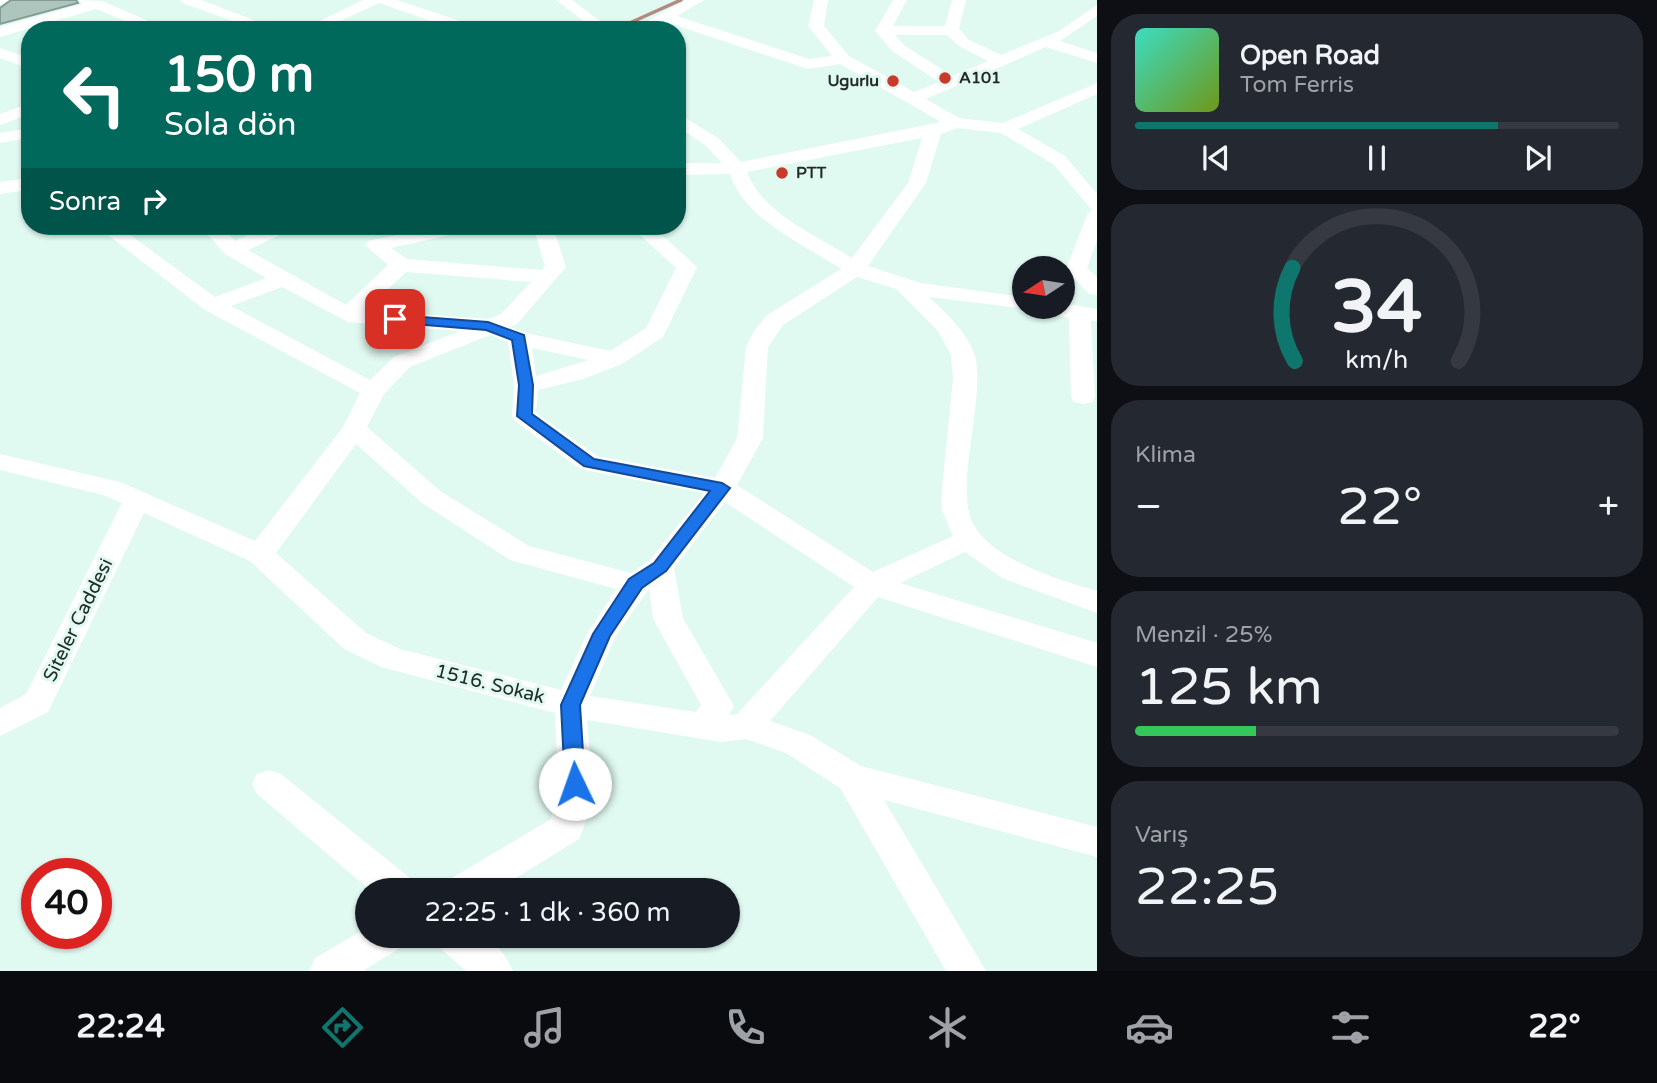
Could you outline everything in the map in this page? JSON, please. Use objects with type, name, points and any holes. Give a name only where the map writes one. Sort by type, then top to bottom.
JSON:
[{"type":"street","points":[[187,0],[247,21]]},
{"type":"street","points":[[328,21],[375,0]]},
{"type":"street","points":[[383,0],[446,21]]},
{"type":"street","points":[[563,0],[592,21]]},
{"type":"street","points":[[654,21],[697,0]]},
{"type":"street","points":[[821,0],[816,26],[843,59],[915,98],[944,127]]},
{"type":"street","points":[[883,31],[900,0]]},
{"type":"street","points":[[951,30],[959,0]]},
{"type":"street","points":[[38,21],[92,2],[138,21]]},
{"type":"street","points":[[915,98],[1046,43],[1064,34],[1097,9]]},
{"type":"street","points":[[663,16],[678,21]]},
{"type":"street","points":[[686,24],[808,64],[843,59]]},
{"type":"street","points":[[0,32],[21,26]]},
{"type":"street","points":[[883,31],[951,30],[964,43],[1003,62]]},
{"type":"street","points":[[883,31],[898,48],[952,83]]},
{"type":"street","points":[[1046,43],[1097,58]]},
{"type":"street","points":[[0,53],[21,61]]},
{"type":"street","points":[[686,169],[737,167],[944,127],[1005,128],[1092,91],[1097,108]]},
{"type":"street","points":[[0,120],[21,112]]},
{"type":"street","points":[[686,124],[712,142],[737,167],[744,189],[772,216],[855,270],[905,286],[1012,302]]},
{"type":"street","points":[[484,878],[567,828],[575,784],[570,705],[602,634],[722,488],[750,438],[757,347],[765,331],[775,320],[855,270],[917,183],[944,127]]},
{"type":"street","points":[[1005,128],[1059,160],[1097,206]]},
{"type":"street","points":[[0,138],[21,134]]},
{"type":"street","points":[[0,188],[21,185]]},
{"type":"street","points":[[1097,215],[1076,269],[1097,289]]},
{"type":"street","points":[[118,235],[213,304],[373,391]]},
{"type":"street","points":[[218,235],[232,250],[348,315],[488,326],[519,338],[614,359]]},
{"type":"street","points":[[232,250],[264,235]]},
{"type":"street","points":[[391,235],[375,245],[401,265],[547,277]]},
{"type":"street","points":[[260,554],[354,429],[373,391],[402,362],[509,319],[556,267],[546,235]]},
{"type":"street","points":[[526,385],[575,374],[614,359],[655,332],[687,267],[650,235]]},
{"type":"street","points":[[348,315],[401,265]]},
{"type":"street","points":[[213,304],[282,279]]},
{"type":"street","points":[[905,286],[951,332],[964,358],[954,485],[955,512],[969,541],[1009,569],[1097,602]]},
{"type":"street","points":[[1083,397],[1089,314]]},
{"type":"street","points":[[519,338],[526,385],[524,416],[589,463],[722,488],[872,585],[1097,655]]},
{"type":"street","points":[[354,429],[431,497],[520,553],[648,575]]},
{"type":"street","name":"1516. Sokak","points":[[0,462],[111,488],[260,554],[355,641],[392,659],[570,705],[720,729],[746,726],[798,744],[852,778],[1097,842]]},
{"type":"street","name":"Siteler Caddesi","points":[[0,723],[37,703],[138,498]]},
{"type":"street","points":[[746,726],[872,585],[945,549],[969,541]]},
{"type":"street","points":[[648,575],[668,619],[718,706],[704,726]]},
{"type":"street","points":[[852,778],[967,971]]},
{"type":"street","points":[[269,785],[382,878]]},
{"type":"street","points":[[328,971],[367,948]]},
{"type":"street","points":[[467,948],[494,971]]},
{"type":"building","points":[[11,0],[76,0],[78,3],[0,24],[0,8]]},
{"type":"waterway","points":[[634,21],[681,0]]},
{"type":"place","name":"A101","points":[[945,78]]},
{"type":"place","name":"Ugurlu","points":[[893,81]]},
{"type":"place","name":"PTT","points":[[782,173]]},
{"type":"route","points":[[395,319],[488,326],[519,338],[526,385],[524,416],[589,463],[722,488],[660,567],[635,583],[602,634],[570,705],[575,784]]}]
